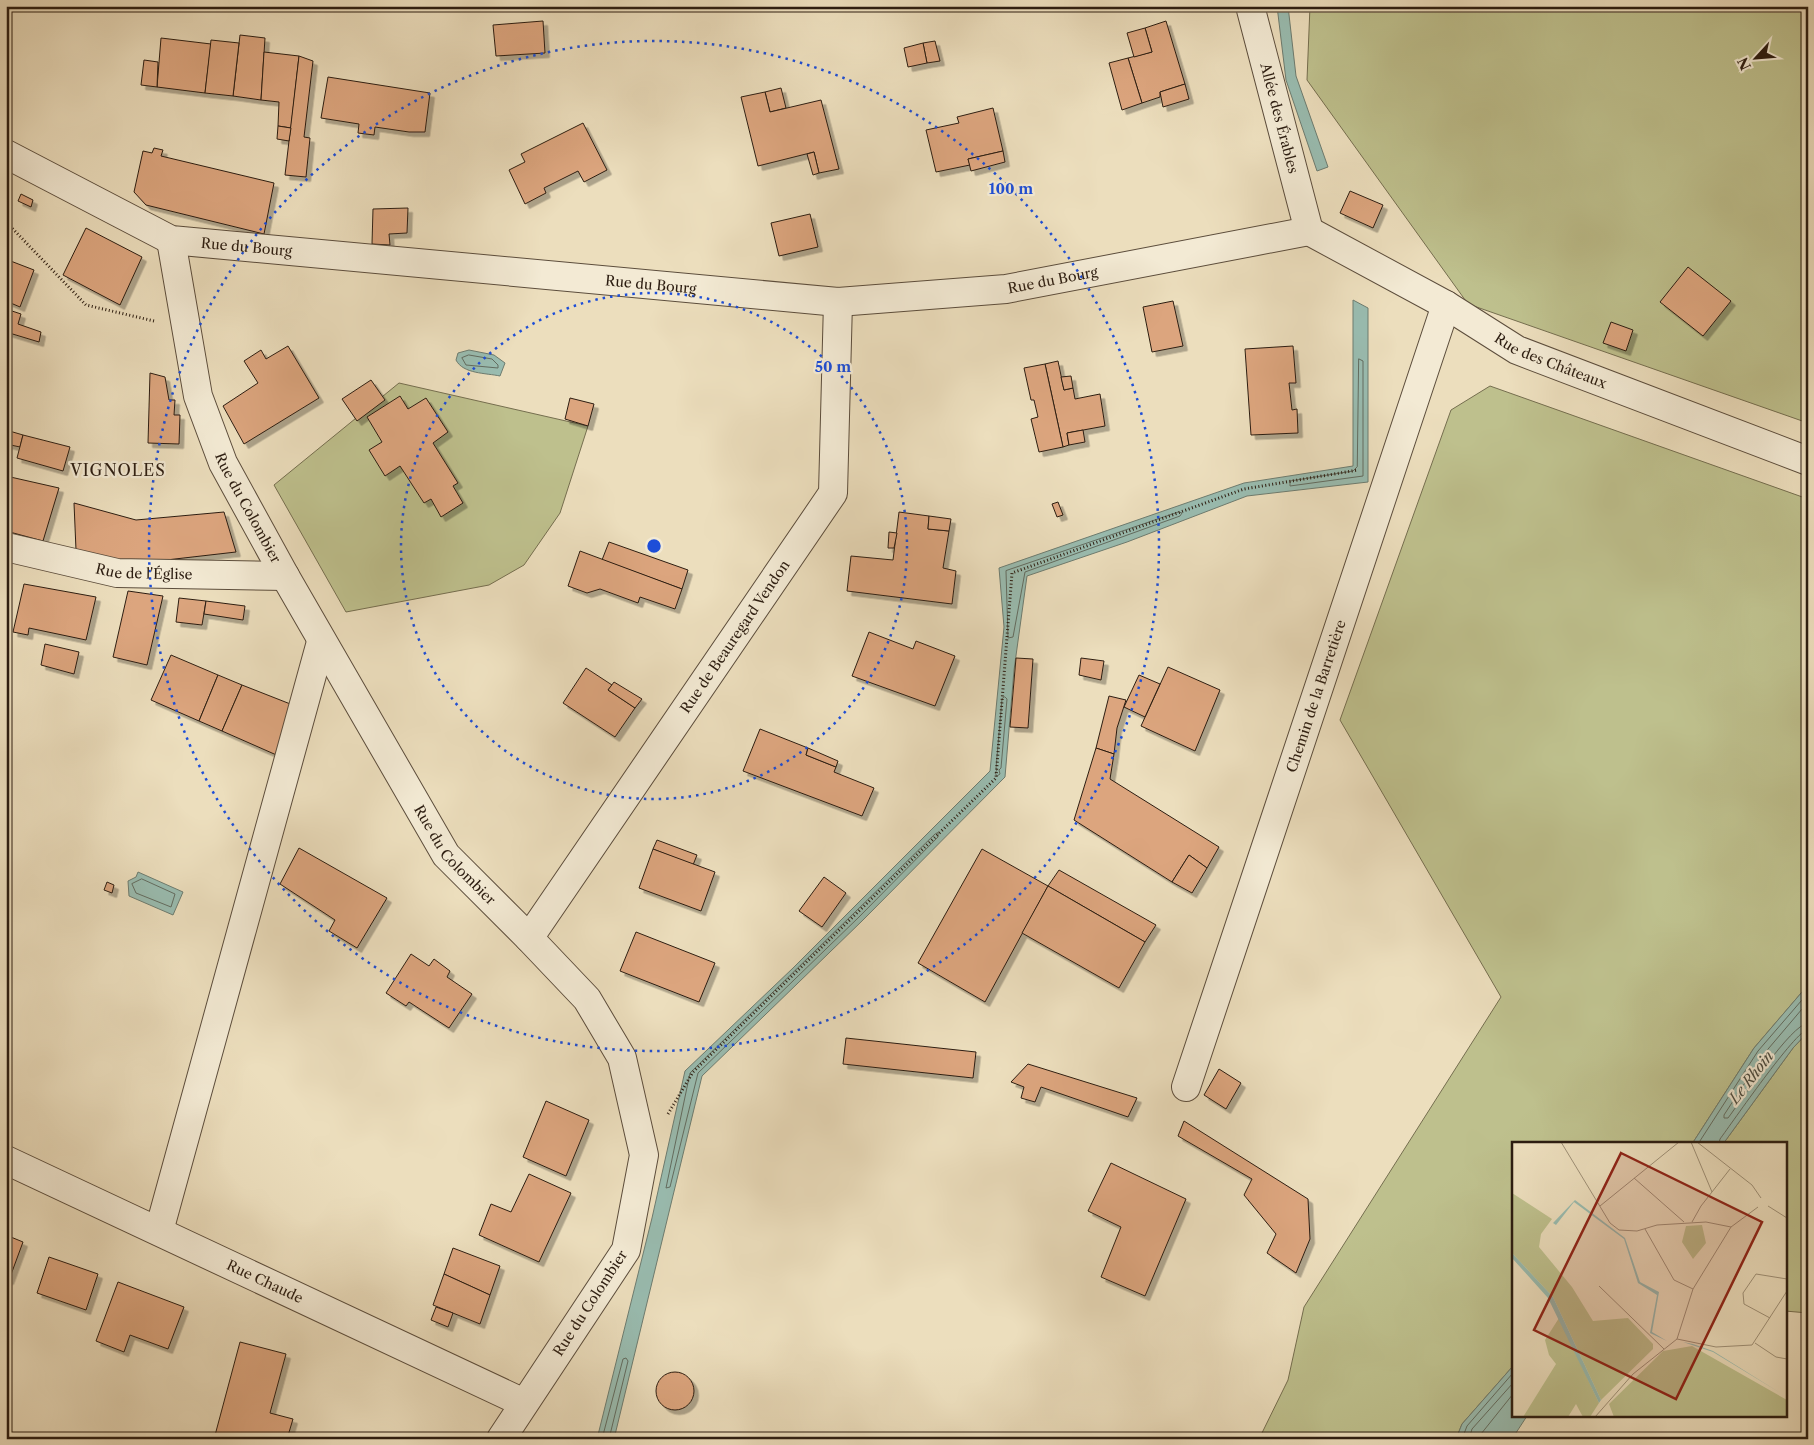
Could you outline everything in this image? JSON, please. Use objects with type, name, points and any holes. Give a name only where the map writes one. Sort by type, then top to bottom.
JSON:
[{"type":"street","name":"Allée des Érables","points":[[1250,6],[1310,230]]},
{"type":"street","name":"Rue du Bourg","points":[[6,154],[171,240],[838,302],[1006,289],[1310,230]]},
{"type":"street","name":"Rue des Châteaux","points":[[1310,230],[1446,305],[1517,350],[1808,461]]},
{"type":"street","name":"Rue du Colombier","points":[[171,240],[198,396],[224,463],[321,642],[446,855],[587,999],[622,1058],[644,1155],[626,1250],[501,1439]]},
{"type":"street","name":"Rue de Beauregard Vendon","points":[[529,938],[833,493],[838,302]]},
{"type":"street","name":"Chemin de la Barretière","points":[[1186,1087],[1446,305]]},
{"type":"street","name":"Rue de l'Église","points":[[6,547],[117,573],[285,576]]},
{"type":"street","points":[[158,1231],[321,642]]},
{"type":"street","name":"Rue Chaude","points":[[6,1160],[524,1403]]},
{"type":"path","points":[[10,226],[86,305],[149,321],[184,317]]},
{"type":"path","points":[[644,1155],[693,1072],[996,778],[1012,573],[1244,489],[1393,464]]},
{"type":"green space","points":[[1310,6],[1808,6],[1808,423],[1468,304],[1307,80]]},
{"type":"green space","points":[[399,383],[588,426],[560,513],[524,565],[489,585],[346,612],[274,485]]},
{"type":"green space","points":[[1490,386],[1808,499],[1808,985],[1754,1048],[1693,1142],[1512,1142],[1512,1367],[1462,1424],[1456,1439],[1259,1439],[1288,1380],[1304,1307],[1501,997],[1340,720],[1451,410]]},
{"type":"green space","points":[[1808,1032],[1808,1313],[1786,1311],[1786,1142],[1724,1142],[1793,1048]]},
{"type":"water","points":[[1277,6],[1288,6],[1296,76],[1328,167],[1317,171],[1286,80]]},
{"type":"water","points":[[1353,300],[1368,308],[1368,482],[1247,496],[1127,542],[1027,576],[1014,670],[1005,777],[862,921],[702,1076],[614,1439],[597,1439],[652,1218],[685,1071],[793,968],[990,771],[1004,627],[999,568],[1244,483],[1353,466]]},
{"type":"water","points":[[469,350],[494,355],[505,363],[500,376],[469,370],[459,365],[456,360],[458,353]]},
{"type":"water","points":[[138,872],[183,892],[173,915],[129,896],[128,881],[136,877]]},
{"type":"water","name":"Le Rhoin","points":[[1808,985],[1808,1032],[1793,1048],[1724,1142],[1693,1142],[1754,1048]]},
{"type":"water","points":[[1512,1367],[1512,1418],[1526,1418],[1512,1439],[1456,1439],[1462,1424]]},
{"type":"building","points":[[543,21],[545,53],[496,56],[493,25]]},
{"type":"building","points":[[1166,21],[1185,84],[1160,92],[1160,97],[1142,103],[1128,58],[1152,52],[1145,28]]},
{"type":"building","points":[[1145,28],[1152,52],[1134,57],[1127,33]]},
{"type":"building","points":[[240,35],[265,38],[261,100],[233,96]]},
{"type":"building","points":[[161,38],[211,44],[205,93],[157,87]]},
{"type":"building","points":[[211,40],[239,43],[233,96],[205,93]]},
{"type":"building","points":[[935,41],[940,61],[927,63],[923,43]]},
{"type":"building","points":[[923,43],[927,63],[908,67],[904,48]]},
{"type":"building","points":[[264,52],[299,56],[291,128],[278,126],[279,102],[261,100]]},
{"type":"building","points":[[299,56],[313,61],[304,137],[310,138],[306,177],[285,175]]},
{"type":"building","points":[[1128,58],[1142,103],[1122,110],[1109,63]]},
{"type":"building","points":[[144,60],[158,62],[157,87],[141,85]]},
{"type":"building","points":[[328,77],[430,93],[425,132],[409,132],[375,127],[374,135],[358,133],[359,124],[321,118]]},
{"type":"building","points":[[1185,84],[1189,99],[1163,107],[1160,92]]},
{"type":"building","points":[[781,88],[786,108],[770,112],[765,92]]},
{"type":"building","points":[[765,92],[770,112],[821,100],[839,169],[819,173],[814,152],[758,166],[741,97]]},
{"type":"building","points":[[993,108],[1003,151],[968,159],[970,165],[936,172],[926,130],[959,123],[957,117]]},
{"type":"building","points":[[583,123],[607,170],[584,182],[578,171],[544,188],[546,193],[525,204],[509,170],[525,162],[521,154]]},
{"type":"building","points":[[278,126],[291,128],[289,141],[277,139]]},
{"type":"building","points":[[154,148],[163,150],[161,156],[274,183],[264,234],[146,205],[134,192],[143,151],[152,153]]},
{"type":"building","points":[[1003,151],[1005,162],[971,171],[968,159]]},
{"type":"building","points":[[814,152],[819,173],[813,175],[807,154]]},
{"type":"building","points":[[1350,191],[1383,205],[1373,228],[1340,213]]},
{"type":"building","points":[[21,194],[33,200],[31,207],[18,201]]},
{"type":"building","points":[[408,208],[407,233],[389,234],[390,245],[372,244],[373,209]]},
{"type":"building","points":[[810,214],[818,247],[779,256],[771,223]]},
{"type":"building","points":[[86,228],[142,257],[120,305],[63,275]]},
{"type":"building","points":[[8,260],[34,270],[20,307],[6,301]]},
{"type":"building","points":[[1688,267],[1731,301],[1703,336],[1660,302]]},
{"type":"building","points":[[1173,301],[1183,346],[1152,352],[1143,307]]},
{"type":"building","points":[[6,309],[21,314],[18,324],[41,332],[39,342],[6,332]]},
{"type":"building","points":[[1611,322],[1633,330],[1626,351],[1603,343]]},
{"type":"building","points":[[288,346],[319,398],[244,444],[223,406],[258,383],[244,361],[261,350],[266,359]]},
{"type":"building","points":[[1293,346],[1296,383],[1289,383],[1292,410],[1297,409],[1298,433],[1251,435],[1245,349]]},
{"type":"building","points":[[1058,361],[1064,390],[1073,388],[1075,399],[1100,394],[1105,426],[1067,433],[1069,445],[1063,447],[1045,364]]},
{"type":"building","points":[[1045,364],[1063,447],[1039,452],[1031,419],[1038,417],[1034,400],[1031,400],[1024,368]]},
{"type":"building","points":[[150,373],[165,377],[169,400],[175,400],[174,415],[180,415],[179,444],[148,443]]},
{"type":"building","points":[[1071,376],[1073,388],[1064,390],[1061,377]]},
{"type":"building","points":[[371,380],[385,400],[357,421],[342,399]]},
{"type":"building","points":[[400,396],[408,409],[426,398],[448,432],[433,443],[458,483],[453,486],[463,503],[441,517],[431,499],[424,503],[400,466],[385,476],[369,450],[382,442],[367,417]]},
{"type":"building","points":[[570,398],[594,404],[588,426],[565,419]]},
{"type":"building","points":[[6,430],[23,435],[20,447],[6,444]]},
{"type":"building","points":[[1083,430],[1085,442],[1069,445],[1067,433]]},
{"type":"building","points":[[23,435],[70,447],[63,471],[17,458]]},
{"type":"building","points":[[6,476],[59,488],[43,541],[6,531]]},
{"type":"building","points":[[1058,502],[1063,515],[1057,517],[1052,504]]},
{"type":"building","points":[[74,503],[136,520],[224,512],[236,552],[140,563],[123,563],[76,550]]},
{"type":"building","points":[[899,512],[929,516],[928,529],[949,531],[943,568],[956,571],[952,604],[847,591],[851,556],[893,560]]},
{"type":"building","points":[[929,516],[951,519],[949,531],[928,529]]},
{"type":"building","points":[[889,532],[897,533],[894,548],[888,548]]},
{"type":"building","points":[[609,542],[688,570],[682,589],[602,560]]},
{"type":"building","points":[[580,551],[682,589],[675,609],[640,597],[638,603],[600,589],[587,593],[568,586]]},
{"type":"building","points":[[24,584],[96,597],[86,640],[29,628],[28,635],[13,632]]},
{"type":"building","points":[[128,591],[163,596],[147,665],[113,657]]},
{"type":"building","points":[[179,598],[206,601],[202,625],[176,622]]},
{"type":"building","points":[[206,601],[245,606],[243,620],[204,614]]},
{"type":"building","points":[[869,632],[913,649],[916,641],[955,656],[935,706],[852,676]]},
{"type":"building","points":[[45,644],[79,652],[74,674],[41,665]]},
{"type":"building","points":[[171,655],[218,675],[199,721],[151,700]]},
{"type":"building","points":[[1016,658],[1033,659],[1028,728],[1010,727]]},
{"type":"building","points":[[1081,658],[1104,661],[1101,680],[1079,675]]},
{"type":"building","points":[[1168,667],[1220,690],[1195,751],[1141,726]]},
{"type":"building","points":[[586,668],[612,685],[608,690],[635,708],[615,737],[563,703]]},
{"type":"building","points":[[218,675],[242,685],[222,731],[199,721]]},
{"type":"building","points":[[1139,675],[1160,684],[1145,717],[1124,707]]},
{"type":"building","points":[[614,682],[642,699],[635,708],[608,690]]},
{"type":"building","points":[[242,685],[298,707],[281,757],[222,731]]},
{"type":"building","points":[[1109,696],[1126,700],[1117,728],[1114,754],[1096,748]]},
{"type":"building","points":[[760,729],[808,748],[806,755],[836,767],[834,772],[874,788],[862,816],[743,771]]},
{"type":"building","points":[[808,748],[838,761],[836,767],[806,755]]},
{"type":"building","points":[[1096,748],[1114,754],[1110,779],[1219,847],[1207,868],[1189,855],[1172,882],[1074,820]]},
{"type":"building","points":[[657,840],[697,855],[693,865],[653,849]]},
{"type":"building","points":[[299,848],[387,898],[357,948],[329,931],[335,920],[280,884]]},
{"type":"building","points":[[653,849],[715,872],[701,911],[639,888]]},
{"type":"building","points":[[982,849],[1048,886],[985,1002],[918,963]]},
{"type":"building","points":[[1189,855],[1207,868],[1192,893],[1172,882]]},
{"type":"building","points":[[1059,870],[1156,925],[1145,942],[1048,886]]},
{"type":"building","points":[[824,877],[846,893],[822,927],[799,911]]},
{"type":"building","points":[[107,882],[114,885],[112,893],[104,890]]},
{"type":"building","points":[[1048,886],[1145,942],[1119,988],[1022,933]]},
{"type":"building","points":[[636,932],[715,963],[699,1002],[620,971]]},
{"type":"building","points":[[411,954],[429,966],[434,959],[450,971],[447,977],[472,994],[449,1028],[409,1002],[406,1006],[386,993]]},
{"type":"building","points":[[846,1038],[976,1052],[973,1078],[843,1064]]},
{"type":"building","points":[[1028,1064],[1137,1098],[1128,1117],[1041,1087],[1035,1102],[1021,1098],[1024,1087],[1011,1082]]},
{"type":"building","points":[[1219,1069],[1241,1083],[1226,1109],[1204,1095]]},
{"type":"building","points":[[546,1101],[589,1120],[566,1176],[523,1157]]},
{"type":"building","points":[[1184,1121],[1308,1199],[1310,1239],[1296,1273],[1267,1253],[1276,1234],[1244,1195],[1252,1179],[1178,1136]]},
{"type":"building","points":[[1111,1163],[1186,1199],[1145,1296],[1101,1277],[1121,1227],[1088,1211]]},
{"type":"building","points":[[529,1174],[571,1193],[539,1262],[479,1235],[491,1204],[511,1212]]},
{"type":"building","points":[[6,1235],[23,1242],[9,1280],[6,1280]]},
{"type":"building","points":[[453,1248],[500,1266],[490,1295],[444,1274]]},
{"type":"building","points":[[49,1257],[98,1274],[86,1310],[37,1293]]},
{"type":"building","points":[[444,1274],[490,1295],[480,1324],[433,1305]]},
{"type":"building","points":[[118,1282],[184,1307],[168,1349],[130,1335],[124,1352],[96,1341]]},
{"type":"building","points":[[436,1307],[453,1313],[448,1327],[431,1320]]},
{"type":"building","points":[[240,1342],[286,1354],[270,1413],[293,1419],[287,1439],[214,1439]]},
{"type":"building","points":[[675,1372],[689,1377],[694,1391],[689,1405],[675,1410],[661,1405],[656,1391],[661,1377]]},
{"type":"district","name":"VIGNOLES","points":[[118,470]]}]
